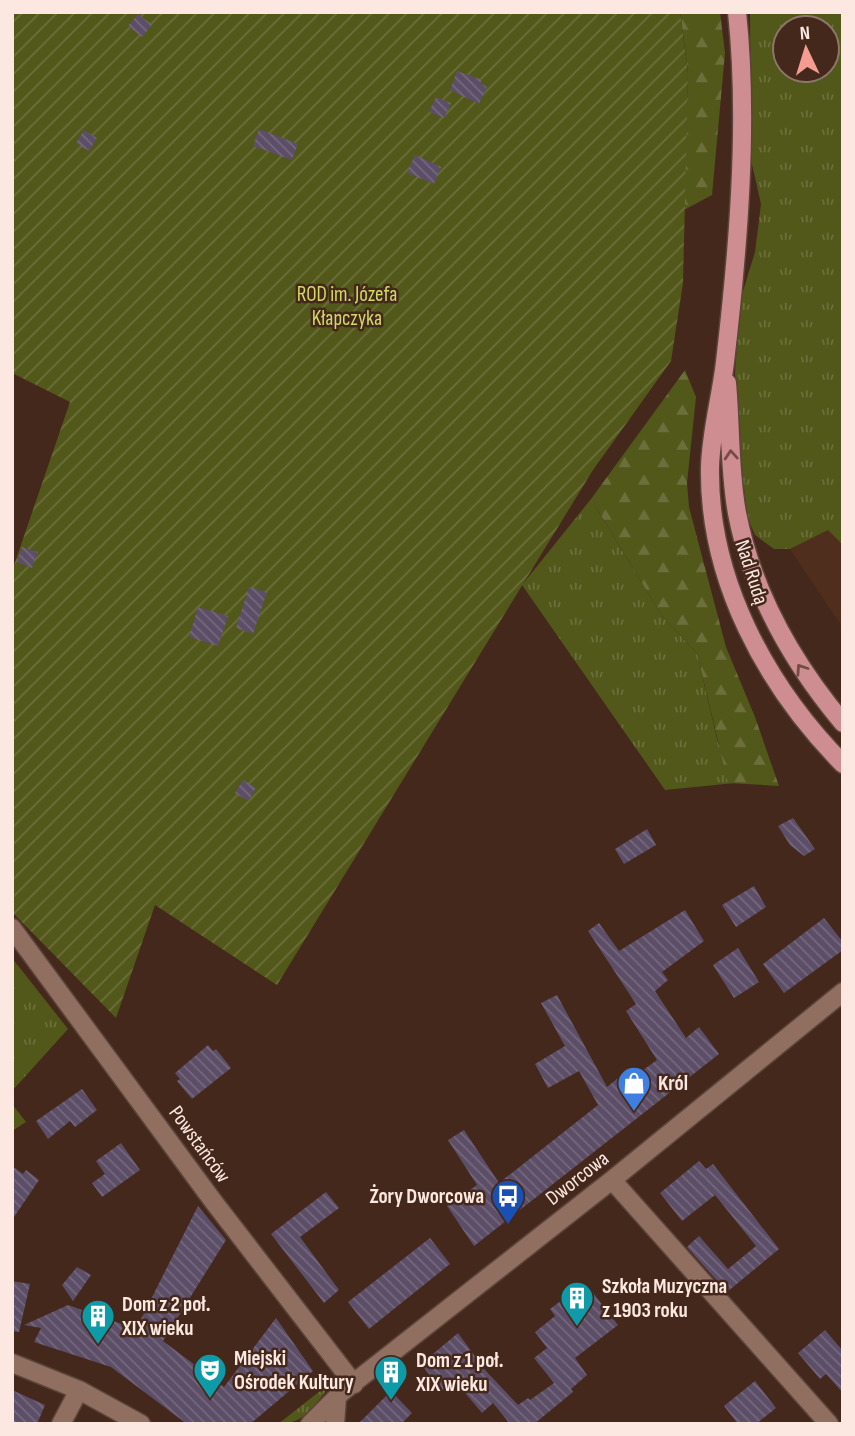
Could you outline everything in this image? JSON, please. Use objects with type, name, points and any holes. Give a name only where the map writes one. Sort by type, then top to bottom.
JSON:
[{"type":"main road","name":"Nad Rudą","points":[[737,12],[742,133],[725,363],[715,410],[710,465],[712,505],[720,553],[749,632],[776,682],[820,741],[843,764]]},
{"type":"main road","name":"Nad Rudą","points":[[725,363],[737,512],[757,580],[796,660],[843,723]]},
{"type":"street","name":"Powstańców","points":[[12,928],[208,1194],[354,1384]]},
{"type":"street","name":"Dworcowa","points":[[310,1424],[337,1397],[612,1180],[843,992]]},
{"type":"street","points":[[612,1180],[829,1424]]},
{"type":"street","points":[[12,1363],[79,1390],[142,1423]]},
{"type":"street","points":[[61,1424],[79,1390]]},
{"type":"street","points":[[335,1424],[337,1397]]},
{"type":"shaded area","points":[[828,530],[843,545],[843,628],[790,549]]},
{"type":"green space","name":"ROD im. Józefa Kłapczyka","points":[[12,12],[680,12],[688,73],[683,283],[671,361],[593,470],[277,985],[155,905],[116,1018],[12,912],[12,571],[70,402],[12,373]]},
{"type":"green space","points":[[680,12],[720,12],[725,53],[712,195],[684,210],[688,72]]},
{"type":"green space","points":[[750,12],[843,12],[843,545],[828,530],[790,549],[774,549],[755,535],[748,519],[739,452],[735,373],[740,301],[755,252],[761,204],[751,160]]},
{"type":"green space","points":[[685,370],[696,397],[687,483],[689,507],[726,647],[755,717],[779,786],[728,783],[697,653],[662,616],[591,499]]},
{"type":"green space","points":[[591,499],[662,616],[697,653],[718,743],[735,783],[665,790],[522,585]]},
{"type":"green space","points":[[12,958],[68,1029],[12,1091]]},
{"type":"green space","points":[[12,1104],[26,1122],[12,1131]]},
{"type":"green space","points":[[329,1384],[303,1417],[278,1424]]},
{"type":"building","points":[[138,14],[152,25],[142,37],[128,26]]},
{"type":"building","points":[[457,71],[482,80],[480,83],[487,87],[479,104],[450,90]]},
{"type":"building","points":[[436,97],[451,103],[444,118],[429,112]]},
{"type":"building","points":[[259,129],[298,144],[292,160],[253,146]]},
{"type":"building","points":[[84,130],[97,138],[89,151],[76,143]]},
{"type":"building","points":[[415,155],[441,167],[434,184],[407,173]]},
{"type":"building","points":[[22,547],[38,552],[32,568],[17,562]]},
{"type":"building","points":[[249,587],[267,592],[253,634],[236,628]]},
{"type":"building","points":[[198,607],[228,616],[218,646],[189,637]]},
{"type":"building","points":[[243,780],[256,788],[248,801],[235,793]]},
{"type":"building","points":[[793,818],[815,849],[804,856],[790,845],[778,826]]},
{"type":"building","points":[[647,829],[656,845],[624,864],[615,849]]},
{"type":"building","points":[[754,886],[766,907],[736,927],[722,905]]},
{"type":"building","points":[[685,910],[704,941],[662,972],[668,980],[655,991],[686,1038],[699,1027],[719,1054],[474,1246],[447,1206],[477,1185],[448,1140],[464,1130],[499,1183],[598,1105],[579,1071],[548,1088],[535,1064],[565,1046],[541,1003],[557,995],[607,1087],[623,1074],[628,1081],[657,1060],[626,1011],[636,1004],[588,931],[599,923],[619,951]]},
{"type":"building","points":[[824,918],[843,942],[843,950],[784,993],[763,964]]},
{"type":"building","points":[[738,948],[759,982],[734,998],[713,965]]},
{"type":"building","points":[[208,1045],[213,1051],[216,1049],[231,1068],[192,1099],[177,1081],[180,1079],[175,1073]]},
{"type":"building","points":[[82,1089],[97,1110],[75,1127],[70,1121],[48,1139],[36,1121]]},
{"type":"building","points":[[121,1143],[140,1170],[102,1197],[92,1183],[105,1174],[96,1161]]},
{"type":"building","points":[[699,1161],[706,1169],[713,1164],[779,1249],[727,1292],[687,1247],[699,1236],[728,1269],[756,1246],[715,1195],[682,1221],[660,1193]]},
{"type":"building","points":[[12,1166],[23,1174],[26,1170],[39,1180],[12,1220]]},
{"type":"building","points":[[326,1192],[339,1208],[300,1237],[339,1290],[324,1303],[271,1234]]},
{"type":"building","points":[[198,1206],[226,1240],[163,1341],[224,1387],[276,1318],[313,1371],[250,1424],[187,1424],[111,1367],[34,1342],[41,1328],[24,1325],[68,1305],[136,1329]]},
{"type":"building","points":[[430,1238],[450,1264],[369,1329],[348,1302]]},
{"type":"building","points":[[77,1267],[91,1275],[73,1301],[62,1285]]},
{"type":"building","points":[[12,1281],[30,1284],[19,1332],[12,1331]]},
{"type":"building","points":[[590,1289],[618,1325],[575,1358],[587,1375],[571,1389],[573,1392],[534,1424],[510,1424],[493,1403],[482,1413],[455,1381],[442,1391],[421,1364],[458,1333],[485,1370],[518,1405],[528,1398],[530,1400],[554,1383],[534,1358],[547,1348],[535,1332],[555,1316],[550,1309],[566,1297],[571,1304]]},
{"type":"building","points":[[825,1330],[843,1351],[843,1393],[826,1374],[820,1379],[798,1353]]},
{"type":"building","points":[[755,1381],[776,1408],[756,1424],[738,1424],[724,1406]]},
{"type":"building","points":[[12,1390],[45,1405],[37,1424],[12,1424]]},
{"type":"building","name":"Dom z 1 poł. XIX wieku","points":[[391,1391],[412,1413],[401,1424],[358,1424]]},
{"type":"place","name":"Król","points":[[634,1113]]},
{"type":"place","name":"Żory Dworcowa","points":[[508,1226]]},
{"type":"place","name":"Szkoła Muzyczna z 1903 roku","points":[[577,1328]]},
{"type":"place","name":"Dom z 2 poł. XIX wieku","points":[[98,1346]]},
{"type":"place","name":"Miejski Ośrodek Kultury","points":[[210,1400]]},
{"type":"place","name":"Dom z 1 poł. XIX wieku","points":[[391,1402]]}]
